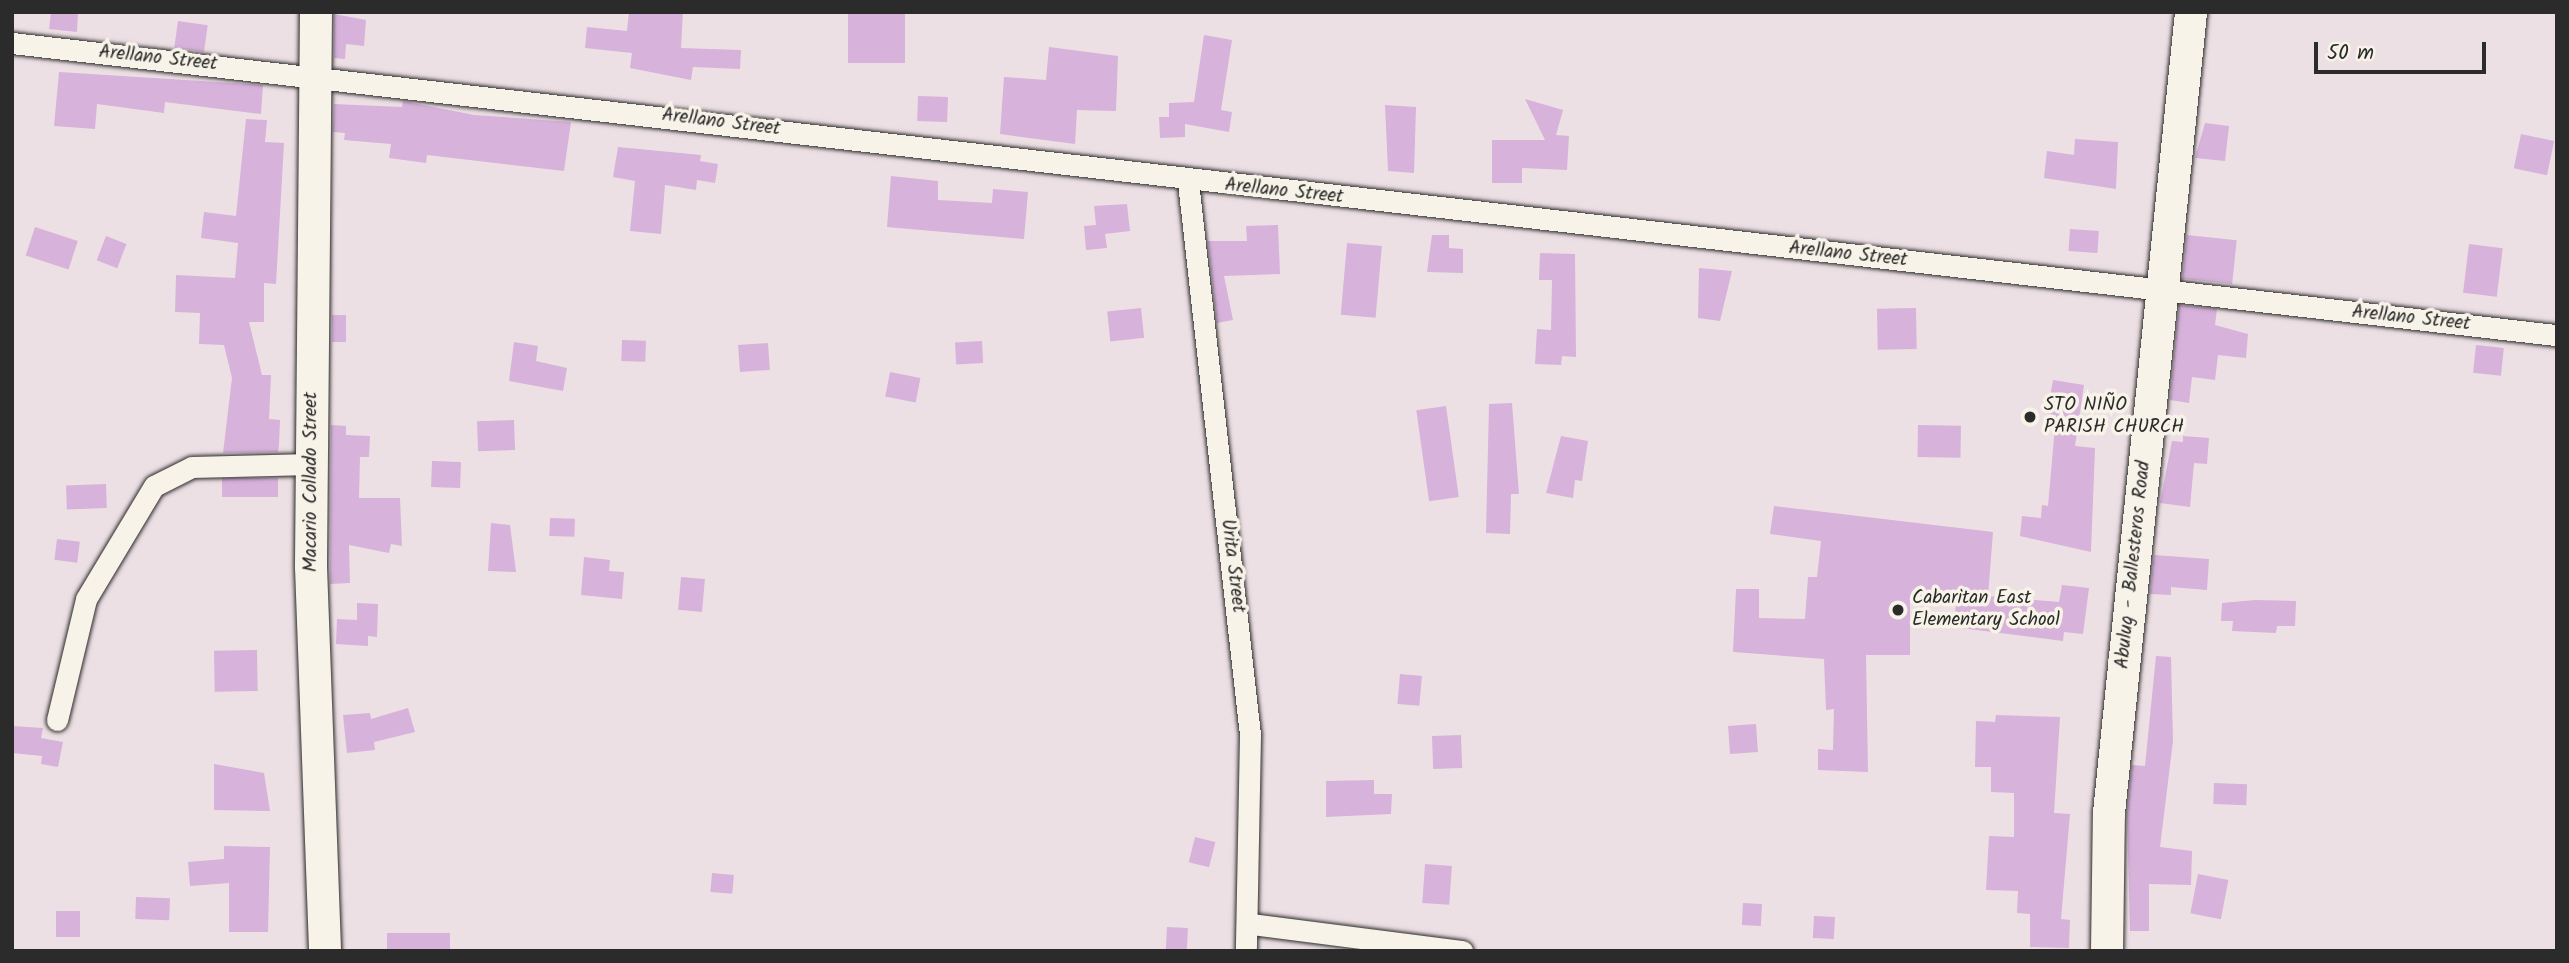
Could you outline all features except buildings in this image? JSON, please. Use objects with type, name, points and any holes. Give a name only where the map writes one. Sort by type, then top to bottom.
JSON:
[{"type":"main road","name":"Macario Collado Street","points":[[316,12],[311,464],[325,951]]},
{"type":"main road","name":"Abulug - Ballesteros Road","points":[[2106,951],[2109,813],[2159,292],[2191,12]]},
{"type":"street","name":"Arellano Street","points":[[12,43],[314,75],[1188,181],[2557,335]]},
{"type":"street","name":"Urita Street","points":[[1188,181],[1250,735],[1251,924],[1246,951]]},
{"type":"street","points":[[57,720],[86,599],[154,486],[191,467],[311,464]]},
{"type":"street","points":[[1251,924],[1462,951]]},
{"type":"place","name":"STO NIÑO PARISH CHURCH","points":[[2030,417]]},
{"type":"place","name":"Cabaritan East Elementary School","points":[[1898,610]]}]
